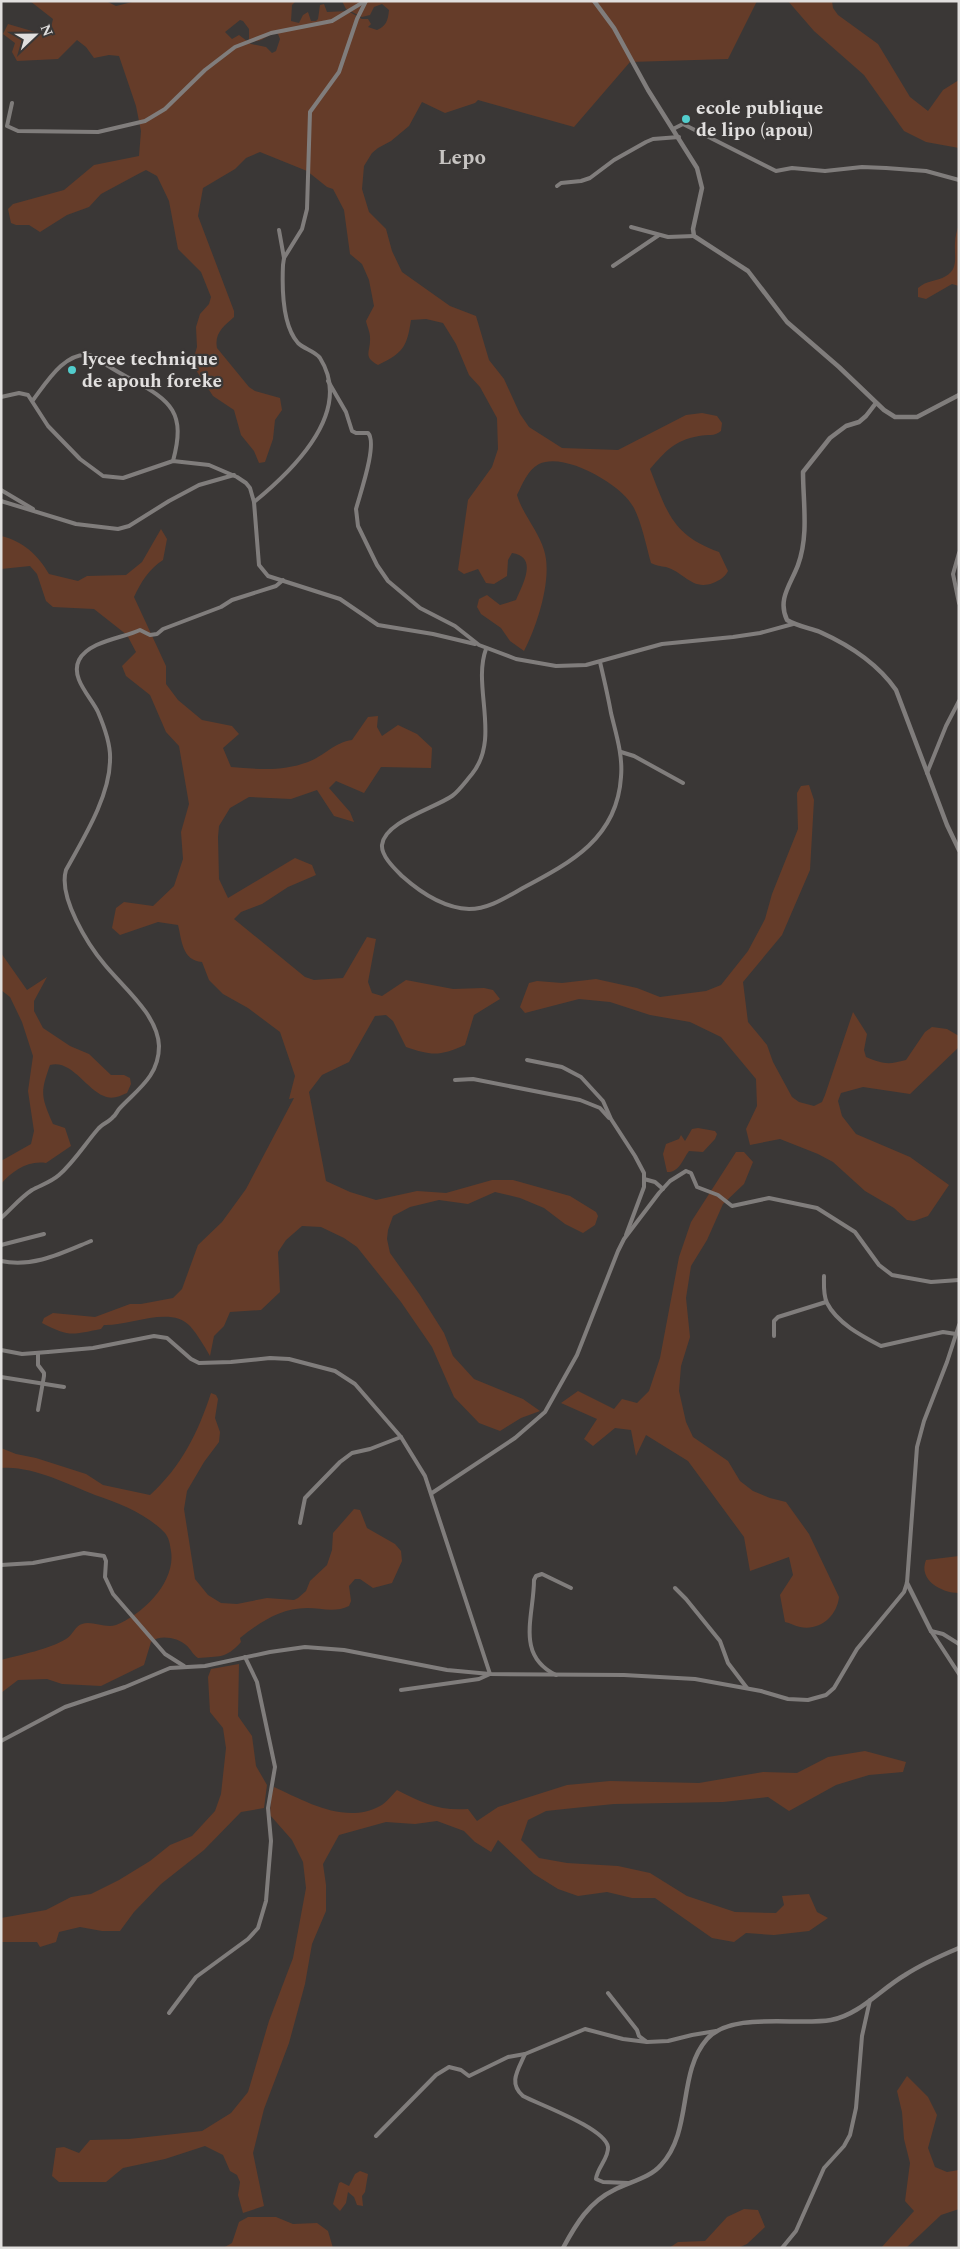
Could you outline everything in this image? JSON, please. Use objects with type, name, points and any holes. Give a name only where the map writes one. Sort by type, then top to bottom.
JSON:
[{"type":"street","points":[[12,103],[7,126],[18,131],[98,132],[145,121],[165,109],[206,70],[235,47],[271,33],[332,21],[366,1]]},
{"type":"street","points":[[284,258],[302,229],[307,209],[310,112],[339,72],[357,19],[366,1]]},
{"type":"street","points":[[594,1],[614,28],[648,90],[697,168],[702,183],[693,229],[694,236]]},
{"type":"street","points":[[674,129],[684,124],[776,171],[792,168],[825,171],[862,167],[886,168],[926,171],[959,180]]},
{"type":"street","points":[[558,186],[561,183],[590,178],[614,160],[653,139],[679,137]]},
{"type":"street","points":[[631,227],[659,236],[694,236],[748,270],[787,322],[839,366],[876,403],[895,417],[906,419],[928,413],[959,395]]},
{"type":"street","points":[[279,230],[284,258],[283,282],[289,324],[299,343],[319,356],[328,381],[346,412],[352,431],[368,433],[371,436],[371,450],[356,509],[358,526],[377,565],[388,581],[410,601],[455,626],[486,649],[516,659],[556,666],[586,665],[627,652],[662,644],[742,636],[793,624]]},
{"type":"street","points":[[613,266],[659,236]]},
{"type":"street","points":[[33,400],[62,365],[85,354],[90,355],[151,389],[172,408],[179,425],[178,446],[173,461]]},
{"type":"street","points":[[254,502],[280,480],[313,444],[322,425],[328,404],[328,381]]},
{"type":"street","points":[[1,397],[25,393],[33,400],[48,426],[80,459],[103,476],[123,478],[173,461],[209,465],[234,475],[250,488],[254,502],[259,566],[268,576],[348,603],[378,625],[433,634],[479,645]]},
{"type":"street","points":[[876,403],[866,416],[858,422],[846,426],[830,438],[803,472],[805,504],[802,546],[798,565],[784,594],[783,607],[787,620],[793,624],[820,632],[835,640],[880,669],[896,690],[927,773],[959,850]]},
{"type":"street","points":[[1,501],[76,524],[118,530],[129,526],[199,485],[234,475]]},
{"type":"street","points":[[1,490],[35,511]]},
{"type":"street","points":[[959,553],[953,574],[959,603]]},
{"type":"street","points":[[1,1218],[31,1191],[60,1174],[99,1128],[114,1116],[150,1078],[156,1066],[159,1052],[159,1041],[139,1002],[105,965],[93,948],[69,905],[66,870],[91,822],[105,788],[111,758],[97,711],[80,682],[78,666],[80,659],[86,651],[98,644],[122,638],[140,630],[150,635],[157,634],[163,629],[221,608],[232,600],[276,586],[283,580]]},
{"type":"street","points":[[486,649],[482,666],[485,748],[480,762],[453,796],[396,825],[388,833],[382,844],[384,854],[394,867],[425,895],[447,904],[467,909],[481,908],[494,903],[557,870],[580,855],[598,837],[612,813],[621,777],[620,752],[600,662]]},
{"type":"street","points":[[927,773],[946,726],[959,701]]},
{"type":"street","points":[[620,752],[634,756],[683,783]]},
{"type":"street","points":[[432,1493],[515,1438],[545,1412],[578,1355],[606,1280],[642,1195],[644,1173],[611,1119],[603,1101],[581,1077],[562,1067],[528,1060]]},
{"type":"street","points":[[455,1080],[472,1079],[580,1100],[600,1108],[611,1119]]},
{"type":"street","points":[[624,1239],[670,1181],[686,1171],[691,1173],[697,1187],[718,1195],[732,1206],[770,1198],[817,1208],[855,1232],[879,1265],[892,1275],[931,1282],[959,1280]]},
{"type":"street","points":[[644,1179],[655,1182],[663,1189]]},
{"type":"street","points":[[1,1246],[44,1234]]},
{"type":"street","points":[[1,1261],[17,1264],[32,1263],[91,1241]]},
{"type":"street","points":[[824,1276],[826,1302],[858,1334],[881,1346],[943,1332],[956,1334]]},
{"type":"street","points":[[774,1336],[775,1319],[826,1302]]},
{"type":"street","points":[[1,1741],[65,1707],[125,1687],[159,1672],[184,1666],[205,1666],[288,1648],[326,1648],[447,1670],[490,1674],[624,1675],[696,1679],[747,1688],[788,1699],[808,1700],[826,1695],[842,1677],[857,1649],[896,1604],[907,1583],[917,1447],[924,1421],[959,1325]]},
{"type":"street","points":[[1,1350],[22,1354],[93,1348],[154,1336],[167,1338],[191,1359],[199,1363],[270,1358],[309,1364],[335,1371],[355,1384],[401,1437],[414,1456],[432,1493],[490,1674]]},
{"type":"street","points":[[38,1353],[37,1361],[39,1368],[44,1373],[38,1410]]},
{"type":"street","points":[[1,1377],[64,1387]]},
{"type":"street","points":[[300,1523],[305,1498],[340,1462],[352,1453],[370,1449],[401,1437]]},
{"type":"street","points":[[1,1565],[33,1563],[84,1553],[104,1556],[106,1561],[105,1577],[114,1594],[165,1654],[184,1666]]},
{"type":"street","points":[[558,1676],[541,1664],[531,1650],[530,1624],[534,1580],[536,1576],[542,1574],[571,1588]]},
{"type":"street","points":[[907,1583],[931,1631],[959,1674]]},
{"type":"street","points":[[675,1588],[686,1598],[720,1641],[728,1663],[747,1688]]},
{"type":"street","points":[[931,1631],[943,1634],[959,1644]]},
{"type":"street","points":[[169,2013],[196,1977],[248,1939],[258,1928],[266,1901],[271,1841],[268,1808],[275,1766],[256,1682],[245,1657]]},
{"type":"street","points":[[401,1690],[479,1679],[490,1674]]},
{"type":"street","points":[[376,2136],[442,2070],[455,2067],[469,2076],[508,2057],[525,2054],[585,2029],[623,2039],[647,2042],[668,2041],[692,2034],[716,2031],[754,2022],[832,2020],[850,2013],[905,1974],[959,1948]]},
{"type":"street","points":[[608,1993],[637,2030],[639,2036],[647,2042]]},
{"type":"street","points":[[782,2248],[796,2232],[821,2174],[844,2146],[850,2135],[856,2108],[862,2036],[870,2000]]},
{"type":"street","points":[[562,2248],[576,2224],[590,2206],[606,2194],[649,2174],[661,2166],[674,2144],[696,2056],[716,2031]]},
{"type":"street","points":[[525,2054],[515,2081],[514,2086],[517,2091],[523,2096],[568,2117],[601,2137],[607,2144],[608,2151],[596,2179],[603,2182],[628,2184]]},
{"type":"shaded area","points":[[30,1],[106,1],[116,6],[136,1],[296,1],[292,5],[291,21],[299,23],[303,15],[308,12],[311,21],[316,21],[320,5],[324,4],[327,12],[348,11],[362,19],[368,19],[371,24],[368,27],[377,30],[383,27],[388,17],[389,10],[382,4],[374,7],[370,15],[362,17],[346,9],[342,1],[757,1],[728,59],[630,62],[574,127],[478,100],[475,103],[445,113],[422,102],[409,126],[391,141],[372,153],[364,166],[362,189],[369,212],[386,229],[392,251],[402,272],[450,306],[476,316],[489,360],[504,379],[520,414],[529,427],[562,448],[618,450],[686,415],[702,413],[717,416],[722,423],[721,431],[713,435],[690,438],[676,444],[650,469],[661,498],[673,520],[691,538],[719,552],[728,571],[725,575],[713,583],[699,585],[672,569],[651,563],[637,514],[628,499],[618,490],[592,472],[577,466],[550,461],[539,464],[528,474],[517,495],[544,550],[546,561],[545,588],[534,629],[524,651],[510,641],[501,628],[481,614],[477,607],[479,599],[487,595],[500,605],[516,600],[526,572],[525,560],[512,553],[508,560],[507,576],[494,584],[486,583],[478,569],[464,574],[458,570],[468,500],[492,467],[498,449],[497,418],[480,387],[469,375],[456,344],[443,323],[426,319],[411,320],[408,337],[398,353],[378,365],[370,359],[368,353],[370,335],[366,321],[374,306],[369,280],[362,264],[350,254],[344,210],[333,189],[327,187],[307,171],[260,152],[246,158],[235,169],[203,188],[198,216],[234,311],[234,317],[218,334],[217,348],[249,387],[255,391],[280,398],[282,410],[275,420],[273,439],[265,462],[259,463],[254,451],[241,435],[234,410],[213,396],[194,367],[193,360],[197,347],[196,327],[200,314],[209,304],[211,297],[201,272],[178,249],[169,201],[157,176],[146,170],[101,194],[89,207],[67,215],[40,232],[29,225],[11,223],[8,209],[13,204],[64,190],[94,165],[139,156],[141,131],[136,106],[119,56],[109,55],[94,58],[86,47],[77,40],[58,59],[17,61],[12,52],[15,43],[3,34],[8,24],[49,36],[53,19]],"holes":[[[240,20],[249,29],[249,40],[258,41],[272,33],[278,34],[280,39],[276,51],[272,53],[266,47],[251,44],[239,35],[232,39],[225,32]]]},
{"type":"shaded area","points":[[788,1],[832,1],[833,8],[838,15],[878,44],[910,97],[928,111],[943,90],[959,80],[959,148],[926,142],[904,131],[864,75],[814,31]]},
{"type":"shaded area","points":[[959,224],[959,286],[952,284],[926,299],[918,297],[918,288],[946,276],[953,270],[955,238]]},
{"type":"shaded area","points":[[161,529],[167,539],[163,560],[146,576],[134,597],[166,666],[166,684],[178,700],[202,720],[232,726],[239,734],[223,748],[231,767],[279,769],[308,762],[340,743],[352,740],[368,717],[378,716],[377,727],[382,736],[398,725],[417,734],[432,748],[431,768],[381,767],[364,793],[336,781],[329,788],[350,812],[354,822],[334,816],[317,790],[291,799],[249,797],[230,808],[219,826],[219,879],[228,898],[295,858],[312,865],[316,875],[288,887],[262,904],[241,912],[234,919],[305,977],[314,980],[343,978],[367,937],[376,939],[368,982],[372,993],[382,996],[406,980],[453,989],[484,988],[493,990],[500,999],[474,1015],[465,1045],[436,1054],[406,1047],[393,1021],[386,1015],[375,1016],[349,1062],[322,1075],[309,1092],[326,1181],[350,1192],[376,1200],[417,1191],[446,1193],[492,1180],[513,1180],[570,1196],[596,1212],[598,1216],[595,1225],[583,1233],[565,1224],[544,1208],[520,1198],[495,1192],[468,1204],[439,1200],[410,1207],[393,1216],[387,1239],[390,1253],[444,1333],[453,1356],[474,1379],[523,1399],[540,1411],[521,1418],[500,1431],[479,1423],[454,1397],[432,1347],[401,1302],[357,1247],[344,1238],[321,1227],[302,1226],[286,1240],[278,1252],[280,1292],[261,1310],[230,1312],[224,1326],[214,1336],[210,1356],[190,1326],[182,1320],[172,1317],[149,1318],[104,1325],[101,1329],[70,1334],[42,1323],[44,1318],[53,1313],[95,1317],[130,1304],[141,1304],[173,1298],[182,1289],[198,1245],[222,1222],[246,1189],[294,1098],[289,1099],[295,1076],[280,1032],[248,1008],[223,994],[209,980],[202,962],[190,958],[184,949],[178,925],[158,922],[120,935],[112,928],[116,908],[124,902],[153,906],[174,886],[183,859],[181,832],[189,804],[179,746],[166,732],[150,695],[126,676],[122,666],[136,652],[127,635],[94,609],[53,607],[46,601],[37,574],[30,566],[1,569],[1,536],[23,545],[35,555],[49,574],[78,581],[87,576],[126,575],[142,562]]},
{"type":"shaded area","points":[[809,785],[814,800],[810,870],[782,935],[743,982],[748,1022],[767,1045],[773,1062],[792,1097],[799,1102],[814,1106],[822,1102],[825,1095],[853,1012],[867,1034],[864,1050],[866,1057],[881,1062],[895,1063],[906,1060],[925,1032],[932,1027],[947,1029],[959,1036],[959,1047],[910,1094],[863,1087],[841,1093],[838,1101],[842,1116],[856,1134],[910,1157],[949,1185],[928,1216],[914,1221],[907,1220],[894,1208],[865,1191],[833,1162],[818,1154],[780,1139],[750,1145],[746,1129],[757,1106],[756,1079],[721,1037],[690,1022],[650,1015],[610,1002],[579,999],[525,1013],[520,1007],[529,983],[537,981],[562,983],[596,979],[637,988],[660,997],[706,991],[721,985],[748,951],[765,919],[772,894],[798,829],[797,793],[801,786]]},
{"type":"shaded area","points":[[1,953],[27,990],[47,977],[34,1001],[34,1011],[43,1028],[70,1046],[89,1054],[111,1075],[124,1075],[130,1078],[131,1084],[127,1093],[110,1098],[97,1092],[65,1066],[58,1064],[50,1065],[43,1089],[44,1100],[53,1124],[65,1128],[71,1146],[46,1163],[33,1163],[21,1167],[1,1184],[1,1161],[31,1144],[34,1131],[28,1091],[33,1056],[22,1022],[10,997],[1,990]]},
{"type":"shaded area","points":[[698,1128],[715,1131],[717,1134],[715,1139],[703,1152],[689,1151],[678,1168],[667,1172],[663,1154],[666,1144],[679,1139],[681,1135],[685,1141],[692,1129]]},
{"type":"shaded area","points":[[736,1152],[744,1152],[753,1162],[744,1184],[723,1204],[707,1240],[691,1266],[686,1298],[690,1337],[681,1366],[679,1391],[686,1422],[693,1437],[728,1461],[740,1481],[753,1491],[786,1502],[809,1534],[839,1597],[838,1604],[831,1616],[814,1627],[800,1627],[785,1622],[780,1595],[793,1575],[789,1557],[750,1571],[744,1537],[688,1461],[646,1435],[636,1456],[631,1430],[615,1428],[593,1446],[584,1439],[597,1419],[561,1403],[578,1391],[614,1409],[622,1399],[637,1403],[649,1391],[660,1358],[679,1257],[691,1222]]},
{"type":"shaded area","points":[[211,1393],[216,1395],[218,1399],[215,1418],[220,1432],[219,1442],[204,1462],[187,1491],[184,1509],[195,1579],[208,1595],[221,1603],[237,1604],[267,1598],[294,1600],[298,1598],[306,1591],[310,1581],[327,1565],[332,1550],[333,1533],[354,1509],[360,1510],[367,1528],[395,1544],[401,1551],[402,1561],[392,1583],[373,1588],[360,1579],[355,1579],[349,1586],[351,1601],[349,1606],[333,1610],[297,1609],[270,1617],[247,1632],[240,1638],[241,1642],[236,1647],[222,1656],[198,1658],[183,1643],[174,1639],[159,1638],[151,1642],[144,1665],[101,1686],[62,1684],[47,1679],[18,1680],[1,1693],[1,1660],[59,1643],[68,1638],[82,1624],[116,1625],[147,1605],[163,1585],[168,1574],[171,1563],[171,1551],[165,1533],[158,1526],[123,1506],[49,1476],[24,1469],[1,1468],[1,1448],[86,1474],[103,1485],[150,1495],[171,1473],[187,1448],[200,1422]]},
{"type":"shaded area","points":[[959,1556],[959,1593],[945,1591],[928,1579],[924,1567],[926,1560]]},
{"type":"shaded area","points":[[239,1664],[238,1716],[252,1736],[256,1766],[267,1785],[264,1808],[241,1812],[204,1850],[161,1884],[134,1912],[120,1931],[102,1931],[80,1927],[59,1932],[56,1942],[40,1947],[37,1942],[1,1942],[1,1918],[46,1910],[71,1897],[91,1894],[119,1880],[150,1861],[170,1845],[192,1836],[215,1811],[221,1794],[226,1748],[223,1728],[210,1712],[208,1677],[211,1669]]},
{"type":"shaded area","points":[[865,1751],[906,1762],[903,1772],[869,1775],[836,1785],[789,1811],[768,1797],[723,1802],[614,1804],[546,1811],[528,1820],[521,1840],[539,1858],[567,1863],[618,1866],[650,1873],[687,1896],[735,1912],[776,1913],[784,1905],[782,1896],[809,1894],[817,1912],[828,1918],[809,1931],[774,1935],[746,1933],[734,1942],[712,1938],[655,1898],[632,1898],[607,1892],[578,1896],[558,1889],[534,1874],[498,1840],[491,1852],[475,1842],[464,1831],[437,1821],[415,1824],[386,1822],[339,1835],[323,1864],[326,1885],[326,1911],[312,1944],[305,1984],[289,2043],[264,2109],[253,2153],[264,2206],[243,2213],[238,2195],[240,2182],[237,2175],[230,2171],[223,2155],[205,2146],[165,2159],[123,2168],[106,2182],[59,2182],[52,2176],[56,2148],[64,2147],[79,2153],[90,2140],[129,2139],[202,2131],[231,2113],[248,2092],[269,2021],[293,1958],[306,1888],[303,1862],[292,1840],[270,1815],[271,1797],[274,1787],[326,1809],[353,1813],[367,1811],[380,1806],[397,1790],[431,1805],[448,1809],[468,1809],[477,1821],[498,1807],[567,1785],[610,1781],[699,1783],[763,1772],[797,1773],[828,1757]]},
{"type":"shaded area","points":[[907,2076],[928,2097],[937,2115],[928,2148],[935,2167],[947,2172],[959,2170],[959,2209],[941,2215],[906,2248],[881,2248],[914,2211],[905,2201],[910,2163],[904,2139],[902,2112],[897,2091]]},
{"type":"shaded area","points":[[360,2171],[368,2174],[365,2192],[362,2196],[363,2206],[357,2205],[354,2197],[348,2192],[346,2203],[340,2211],[333,2204],[339,2183],[341,2182],[349,2186],[355,2174]]},
{"type":"shaded area","points":[[744,2209],[758,2210],[765,2227],[747,2244],[738,2248],[669,2248],[678,2242],[705,2241],[727,2217]]},
{"type":"shaded area","points":[[248,2217],[276,2217],[293,2224],[317,2223],[328,2231],[333,2248],[223,2248],[232,2243],[239,2222]]},
{"type":"place","name":"ecole publique de lipo (apou)","points":[[686,119]]},
{"type":"place","name":"lycee technique de apouh foreke","points":[[72,370]]},
{"type":"district","name":"Lepo","points":[[462,158]]}]
